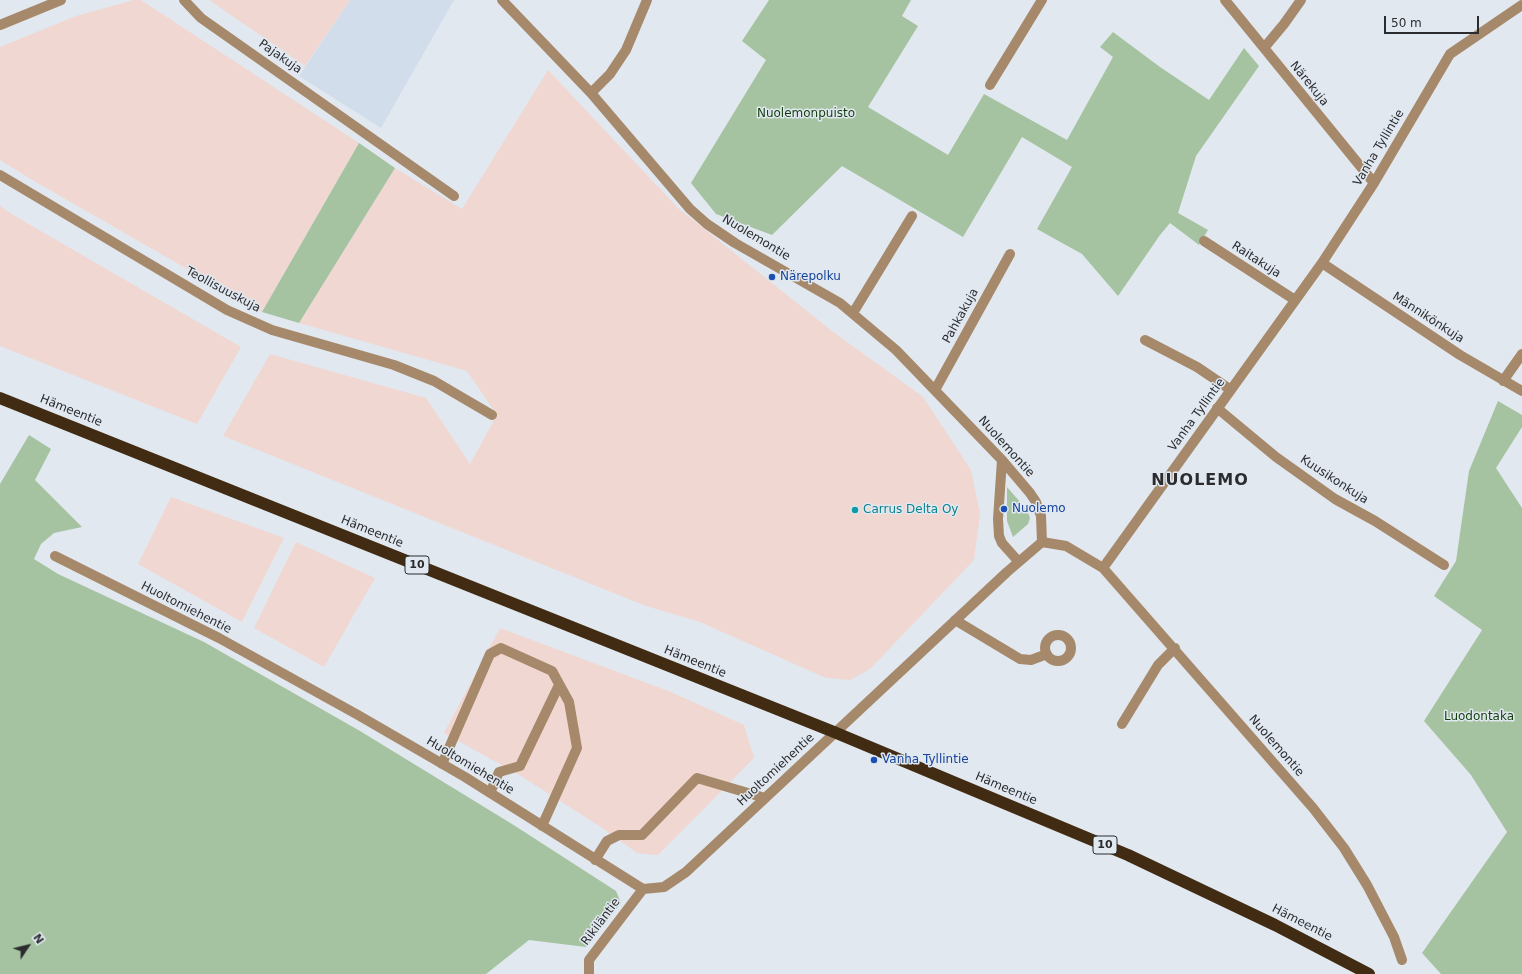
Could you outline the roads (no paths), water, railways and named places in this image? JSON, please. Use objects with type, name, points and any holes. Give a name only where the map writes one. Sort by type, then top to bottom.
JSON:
[{"type":"highway","name":"Hämeentie","points":[[0,398],[834,732],[1128,855],[1275,925],[1369,974]]},
{"type":"street","points":[[0,25],[60,0]]},
{"type":"street","name":"Pajakuja","points":[[184,0],[201,18],[454,196]]},
{"type":"street","name":"Nuolemontie","points":[[502,0],[591,93],[690,209],[707,224],[735,243],[840,303],[896,350],[1002,460],[1036,502],[1041,516],[1042,542]]},
{"type":"street","points":[[591,93],[610,74],[626,50],[647,0]]},
{"type":"street","points":[[990,86],[1042,0]]},
{"type":"street","name":"Närekuja","points":[[1225,0],[1374,183]]},
{"type":"street","points":[[1264,48],[1301,0]]},
{"type":"street","name":"Vanha Tyllintie","points":[[1103,568],[1322,263],[1374,183],[1450,54],[1522,5]]},
{"type":"street","name":"Teollisuuskuja","points":[[0,174],[227,310],[272,330],[394,365],[434,381],[492,415]]},
{"type":"street","points":[[853,313],[912,216]]},
{"type":"street","name":"Raitakuja","points":[[1204,241],[1295,300]]},
{"type":"street","name":"Pahkakuja","points":[[935,390],[1010,254]]},
{"type":"street","name":"Männikönkuja","points":[[1322,263],[1460,355],[1522,391]]},
{"type":"street","points":[[1145,340],[1197,367],[1231,390]]},
{"type":"street","points":[[1503,381],[1522,354]]},
{"type":"street","name":"Kuusikonkuja","points":[[1217,408],[1276,457],[1335,499],[1375,521],[1444,565]]},
{"type":"street","points":[[1002,460],[998,519],[999,536],[1002,543],[1018,561]]},
{"type":"street","points":[[834,732],[1018,561],[1042,542],[1066,546],[1103,568]]},
{"type":"street","name":"Huoltomiehentie","points":[[55,556],[219,638],[358,715],[490,793],[642,889],[664,887],[686,872],[834,732]]},
{"type":"street","name":"Nuolemontie","points":[[1103,568],[1175,648],[1313,808],[1344,848],[1367,885],[1394,937],[1402,960]]},
{"type":"street","points":[[955,620],[1020,659],[1031,660],[1047,654]]},
{"type":"street","points":[[442,764],[490,654],[501,648],[552,671],[569,702],[577,748],[542,826]]},
{"type":"street","points":[[1122,724],[1158,665],[1175,648]]},
{"type":"street","points":[[490,793],[499,772],[520,766],[559,685]]},
{"type":"street","points":[[595,860],[607,841],[619,835],[642,835],[697,778],[765,798]]},
{"type":"street","name":"Rikiläntie","points":[[589,974],[590,960],[642,889]]},
{"type":"place","name":"Närepolku","points":[[772,277]]},
{"type":"place","name":"Nuolemo","points":[[1004,509]]},
{"type":"place","name":"Carrus Delta Oy","points":[[855,510]]},
{"type":"place","name":"Vanha Tyllintie","points":[[874,760]]},
{"type":"district","name":"NUOLEMO","points":[[1200,481]]},
{"type":"park label","name":"Nuolemonpuisto","points":[[806,114]]},
{"type":"park label","name":"Luodontaka","points":[[1479,717]]}]
